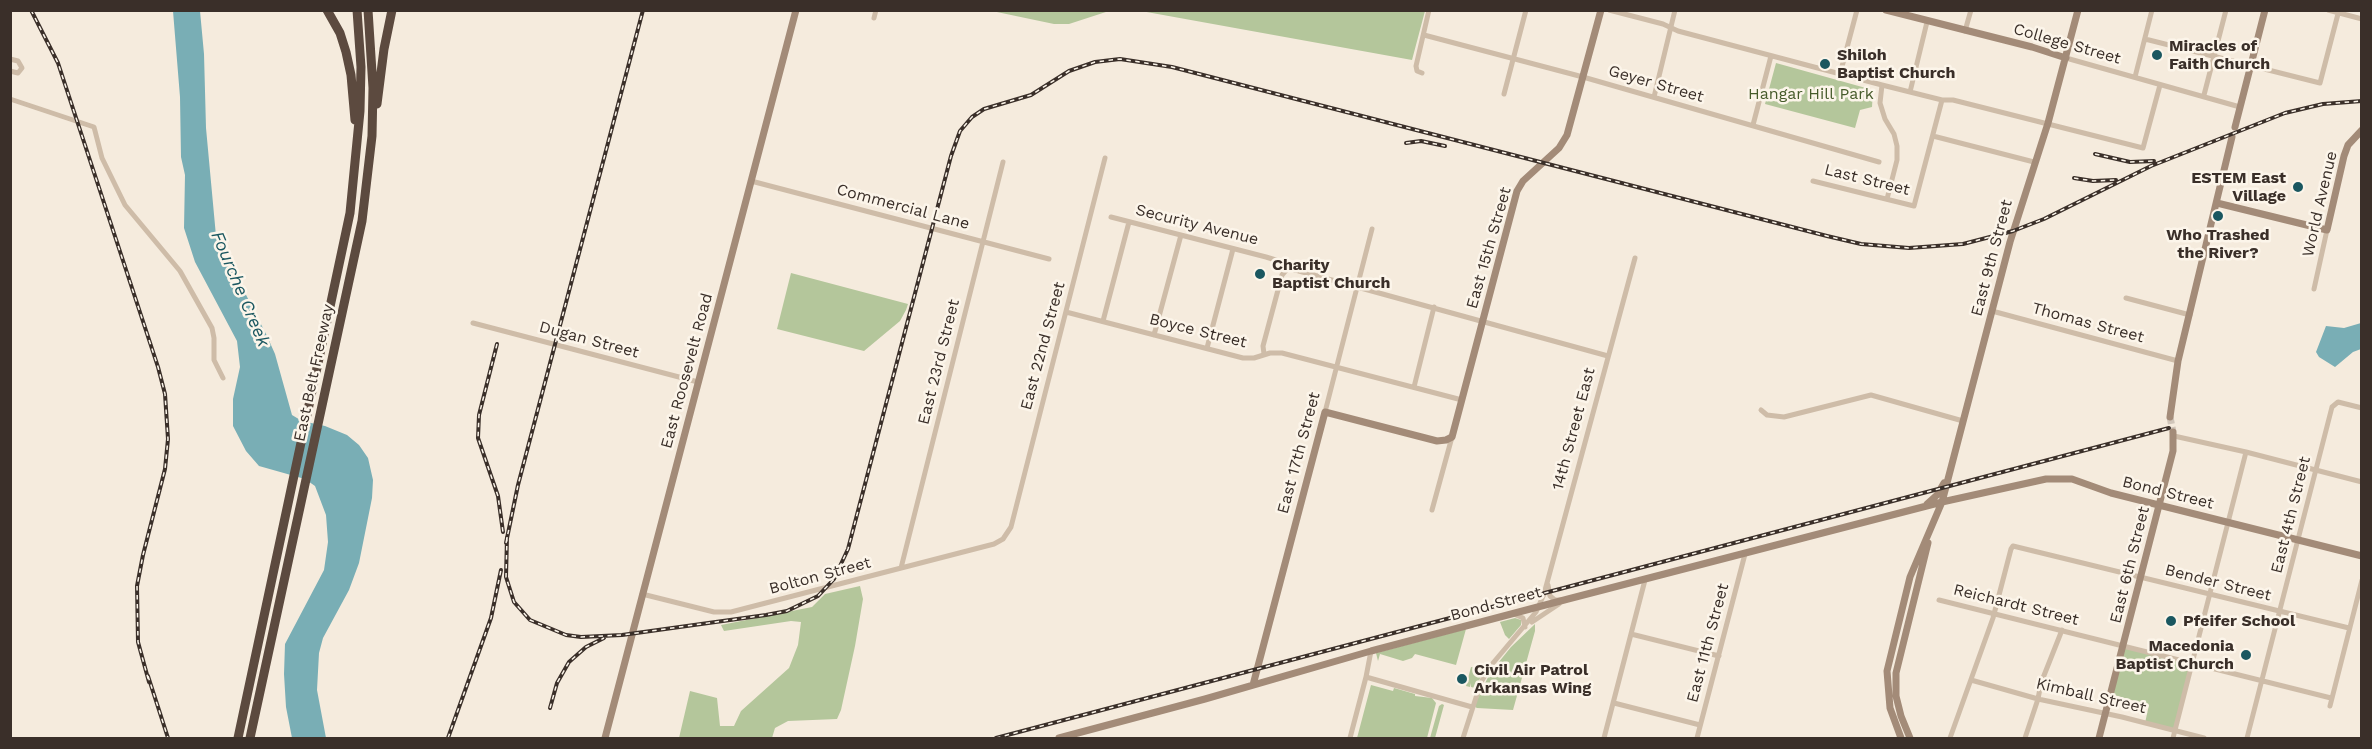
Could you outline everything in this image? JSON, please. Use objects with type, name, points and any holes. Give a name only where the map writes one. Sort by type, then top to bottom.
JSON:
[{"type":"highway","points":[[327,10],[340,33],[346,52],[351,75],[358,146]]},
{"type":"highway","name":"East Belt Freeway","points":[[238,738],[343,253],[354,186],[361,67],[357,10]]},
{"type":"highway","name":"East Belt Freeway","points":[[250,738],[366,195],[372,136],[373,88],[368,10]]},
{"type":"highway","points":[[372,136],[392,10]]},
{"type":"street","name":"East Roosevelt Road","points":[[605,738],[796,10]]},
{"type":"street","points":[[874,18],[876,10]]},
{"type":"street","points":[[1422,74],[1416,66],[1430,10]]},
{"type":"street","points":[[1504,94],[1526,10]]},
{"type":"street","name":"East 15th Street","points":[[1432,510],[1518,187],[1565,139],[1600,10]]},
{"type":"street","points":[[1609,10],[1663,24],[1670,29],[1882,85],[1942,100],[1953,100],[2143,148],[2160,85]]},
{"type":"street","points":[[1654,97],[1675,10]]},
{"type":"street","points":[[1840,74],[1857,10]]},
{"type":"street","name":"College Street","points":[[1886,10],[2032,47],[2240,107]]},
{"type":"street","points":[[1965,31],[1971,10]]},
{"type":"street","name":"East 9th Street","points":[[1901,738],[1890,708],[1887,671],[1910,577],[1942,502],[1992,311],[2034,162],[2048,123],[2078,10]]},
{"type":"street","points":[[2135,77],[2152,10]]},
{"type":"street","points":[[2204,95],[2226,10]]},
{"type":"street","points":[[2235,127],[2265,10]]},
{"type":"street","points":[[2328,10],[2361,19]]},
{"type":"street","points":[[2145,39],[2320,83],[2339,12]]},
{"type":"street","points":[[1910,92],[1928,22]]},
{"type":"street","name":"Geyer Street","points":[[1424,35],[1583,77],[1879,162]]},
{"type":"street","points":[[1753,125],[1771,56]]},
{"type":"street","points":[[10,59],[22,66],[18,73],[10,71]]},
{"type":"street","points":[[1882,85],[1880,103],[1897,146],[1897,160],[1887,200]]},
{"type":"street","points":[[10,99],[94,127],[102,158],[125,205],[180,271],[212,328],[214,360],[223,378]]},
{"type":"street","points":[[1942,100],[1933,136],[2034,162]]},
{"type":"street","name":"World Avenue","points":[[2314,289],[2344,156],[2348,145],[2361,130]]},
{"type":"street","name":"Last Street","points":[[1813,181],[1914,206],[1933,136]]},
{"type":"street","points":[[2170,417],[2178,361],[2232,137]]},
{"type":"street","name":"East 22nd Street","points":[[1003,539],[1011,527],[1105,158]]},
{"type":"street","name":"East 23rd Street","points":[[901,568],[1003,162]]},
{"type":"street","name":"Commercial Lane","points":[[751,181],[1049,259]]},
{"type":"street","points":[[2217,203],[2327,230]]},
{"type":"street","name":"Security Avenue","points":[[1111,217],[1279,261],[1288,268],[1608,356]]},
{"type":"street","points":[[1103,321],[1129,222]]},
{"type":"street","name":"East 17th Street","points":[[1252,685],[1372,229]]},
{"type":"street","points":[[1155,335],[1181,236]]},
{"type":"street","points":[[1207,348],[1233,249]]},
{"type":"street","name":"14th Street East","points":[[1525,627],[1538,607],[1548,579],[1635,258]]},
{"type":"street","points":[[1264,354],[1263,346],[1282,274],[1288,268]]},
{"type":"street","points":[[2126,298],[2190,315]]},
{"type":"street","points":[[1414,387],[1434,307]]},
{"type":"street","name":"Thomas Street","points":[[1992,311],[2178,361]]},
{"type":"street","name":"Boyce Street","points":[[1066,312],[1243,358],[1282,353],[1462,400]]},
{"type":"street","name":"Dugan Street","points":[[473,322],[698,382]]},
{"type":"street","points":[[1761,410],[1767,415],[1784,417],[1870,395],[1963,421]]},
{"type":"street","name":"East 4th Street","points":[[2247,738],[2332,407],[2335,403],[2361,408]]},
{"type":"street","points":[[1325,412],[1437,441],[1446,440],[1452,436]]},
{"type":"street","points":[[2174,434],[2361,482]]},
{"type":"street","name":"East 6th Street","points":[[2099,738],[2173,451],[2174,434]]},
{"type":"street","points":[[2173,738],[2246,452]]},
{"type":"street","points":[[1952,464],[1951,489],[1958,495],[1968,496]]},
{"type":"street","points":[[1912,510],[1934,498],[1940,492],[1952,464]]},
{"type":"street","name":"Bond Street","points":[[1059,738],[1568,599],[1942,502],[2046,478],[2081,481],[2111,493],[2361,556]]},
{"type":"street","name":"East 9th Street","points":[[1910,738],[1896,696],[1896,673],[1936,514]]},
{"type":"street","name":"Bolton Street","points":[[642,594],[714,612],[731,612],[994,544],[1003,539]]},
{"type":"street","name":"Bender Street","points":[[1995,612],[2012,547],[2349,628]]},
{"type":"street","name":"East 11th Street","points":[[1697,738],[1745,554]]},
{"type":"street","points":[[1548,579],[1548,590],[1552,598],[1568,599]]},
{"type":"street","points":[[1604,738],[1645,580]]},
{"type":"street","points":[[2330,706],[2361,580]]},
{"type":"street","points":[[1463,738],[1472,707],[1487,672],[1525,627],[1552,607],[1568,599]]},
{"type":"street","name":"Reichardt Street","points":[[1939,600],[1995,612],[2123,647],[2331,698]]},
{"type":"street","points":[[1950,738],[1995,612]]},
{"type":"street","points":[[1512,614],[1523,618],[1525,627]]},
{"type":"street","points":[[2025,738],[2041,683],[2062,630]]},
{"type":"street","points":[[1631,634],[1719,656]]},
{"type":"street","points":[[1350,738],[1371,651]]},
{"type":"street","points":[[1365,678],[1472,707]]},
{"type":"street","name":"Kimball Street","points":[[1971,680],[2038,699],[2204,738]]},
{"type":"street","points":[[1614,703],[1700,725]]},
{"type":"green space","points":[[992,11],[1109,11],[1069,24],[1054,24]]},
{"type":"green space","points":[[1141,11],[1425,11],[1412,60]]},
{"type":"green space","name":"Hangar Hill Park","points":[[1776,63],[1873,90],[1872,107],[1860,110],[1855,128],[1765,104]]},
{"type":"green space","points":[[791,273],[908,304],[900,321],[864,351],[777,329]]},
{"type":"green space","points":[[860,586],[863,599],[855,646],[837,719],[788,721],[775,728],[772,738],[679,738],[690,691],[717,698],[720,726],[734,726],[741,711],[789,668],[798,645],[801,622],[791,621],[724,631],[721,625],[812,607],[825,594]]},
{"type":"green space","points":[[1515,618],[1521,620],[1521,625],[1509,639],[1500,622]]},
{"type":"green space","points":[[1535,624],[1513,710],[1475,707],[1490,673],[1511,647]]},
{"type":"green space","points":[[1466,629],[1456,665],[1415,654],[1412,658],[1403,661],[1380,654],[1378,661],[1376,653]]},
{"type":"green space","points":[[2123,647],[2192,664],[2175,731],[2145,723],[2149,705],[2111,694]]},
{"type":"green space","points":[[1471,667],[1485,669],[1475,688],[1471,687],[1471,683],[1470,687],[1466,686]]},
{"type":"green space","points":[[1371,685],[1393,691],[1394,688],[1415,694],[1415,696],[1432,698],[1436,703],[1427,738],[1357,738]]},
{"type":"green space","points":[[1444,705],[1435,738],[1430,738],[1439,706]]},
{"type":"water","name":"Fourche Creek","points":[[173,11],[200,11],[206,128],[216,236],[275,354],[292,415],[302,421],[325,426],[347,435],[359,445],[368,458],[373,480],[372,498],[359,563],[349,590],[323,638],[319,653],[317,690],[326,738],[292,738],[286,707],[284,674],[285,644],[324,570],[328,542],[326,515],[315,486],[305,479],[259,466],[246,451],[233,426],[233,399],[240,367],[237,341],[195,262],[184,228],[185,175],[181,157],[180,97]]},
{"type":"water","points":[[2361,323],[2361,349],[2353,352],[2335,367],[2319,357],[2316,352],[2326,326],[2344,328]]},
{"type":"tunnel","points":[[2170,417],[2173,432]]},
{"type":"railway","points":[[31,10],[58,63],[165,394],[168,439],[165,469],[137,586],[138,642],[149,682]]},
{"type":"railway","points":[[506,543],[518,485],[643,10]]},
{"type":"railway","points":[[507,537],[506,577],[514,602],[530,620],[566,635],[581,637],[622,635],[766,615],[787,611],[818,596],[834,579],[848,549],[951,156],[960,131],[972,117],[984,109],[1031,95],[1069,71],[1095,62],[1120,59],[1172,67],[1827,236],[1861,244],[1909,248],[1963,244],[2013,231],[2044,219],[2151,166],[2285,113],[2323,104],[2362,101]]},
{"type":"railway","points":[[1406,143],[1421,141],[1445,146]]},
{"type":"railway","points":[[2095,154],[2130,162],[2154,161]]},
{"type":"railway","points":[[2074,178],[2093,181],[2116,180]]},
{"type":"railway","points":[[497,344],[479,415],[478,438],[498,496],[503,532]]},
{"type":"railway","points":[[996,738],[2169,428]]},
{"type":"railway","points":[[448,738],[491,618],[501,570]]},
{"type":"railway","points":[[550,708],[557,683],[569,662],[586,647],[604,638]]},
{"type":"railway","points":[[148,676],[168,738]]},
{"type":"place","name":"Miracles of Faith Church","points":[[2157,55]]},
{"type":"place","name":"Shiloh Baptist Church","points":[[1825,64]]},
{"type":"place","name":"ESTEM East Village","points":[[2298,187]]},
{"type":"place","name":"Who Trashed the River?","points":[[2218,216]]},
{"type":"place","name":"Charity Baptist Church","points":[[1260,274]]},
{"type":"place","name":"Pfeifer School","points":[[2171,621]]},
{"type":"place","name":"Macedonia Baptist Church","points":[[2246,655]]},
{"type":"place","name":"Civil Air Patrol Arkansas Wing","points":[[1462,679]]}]
